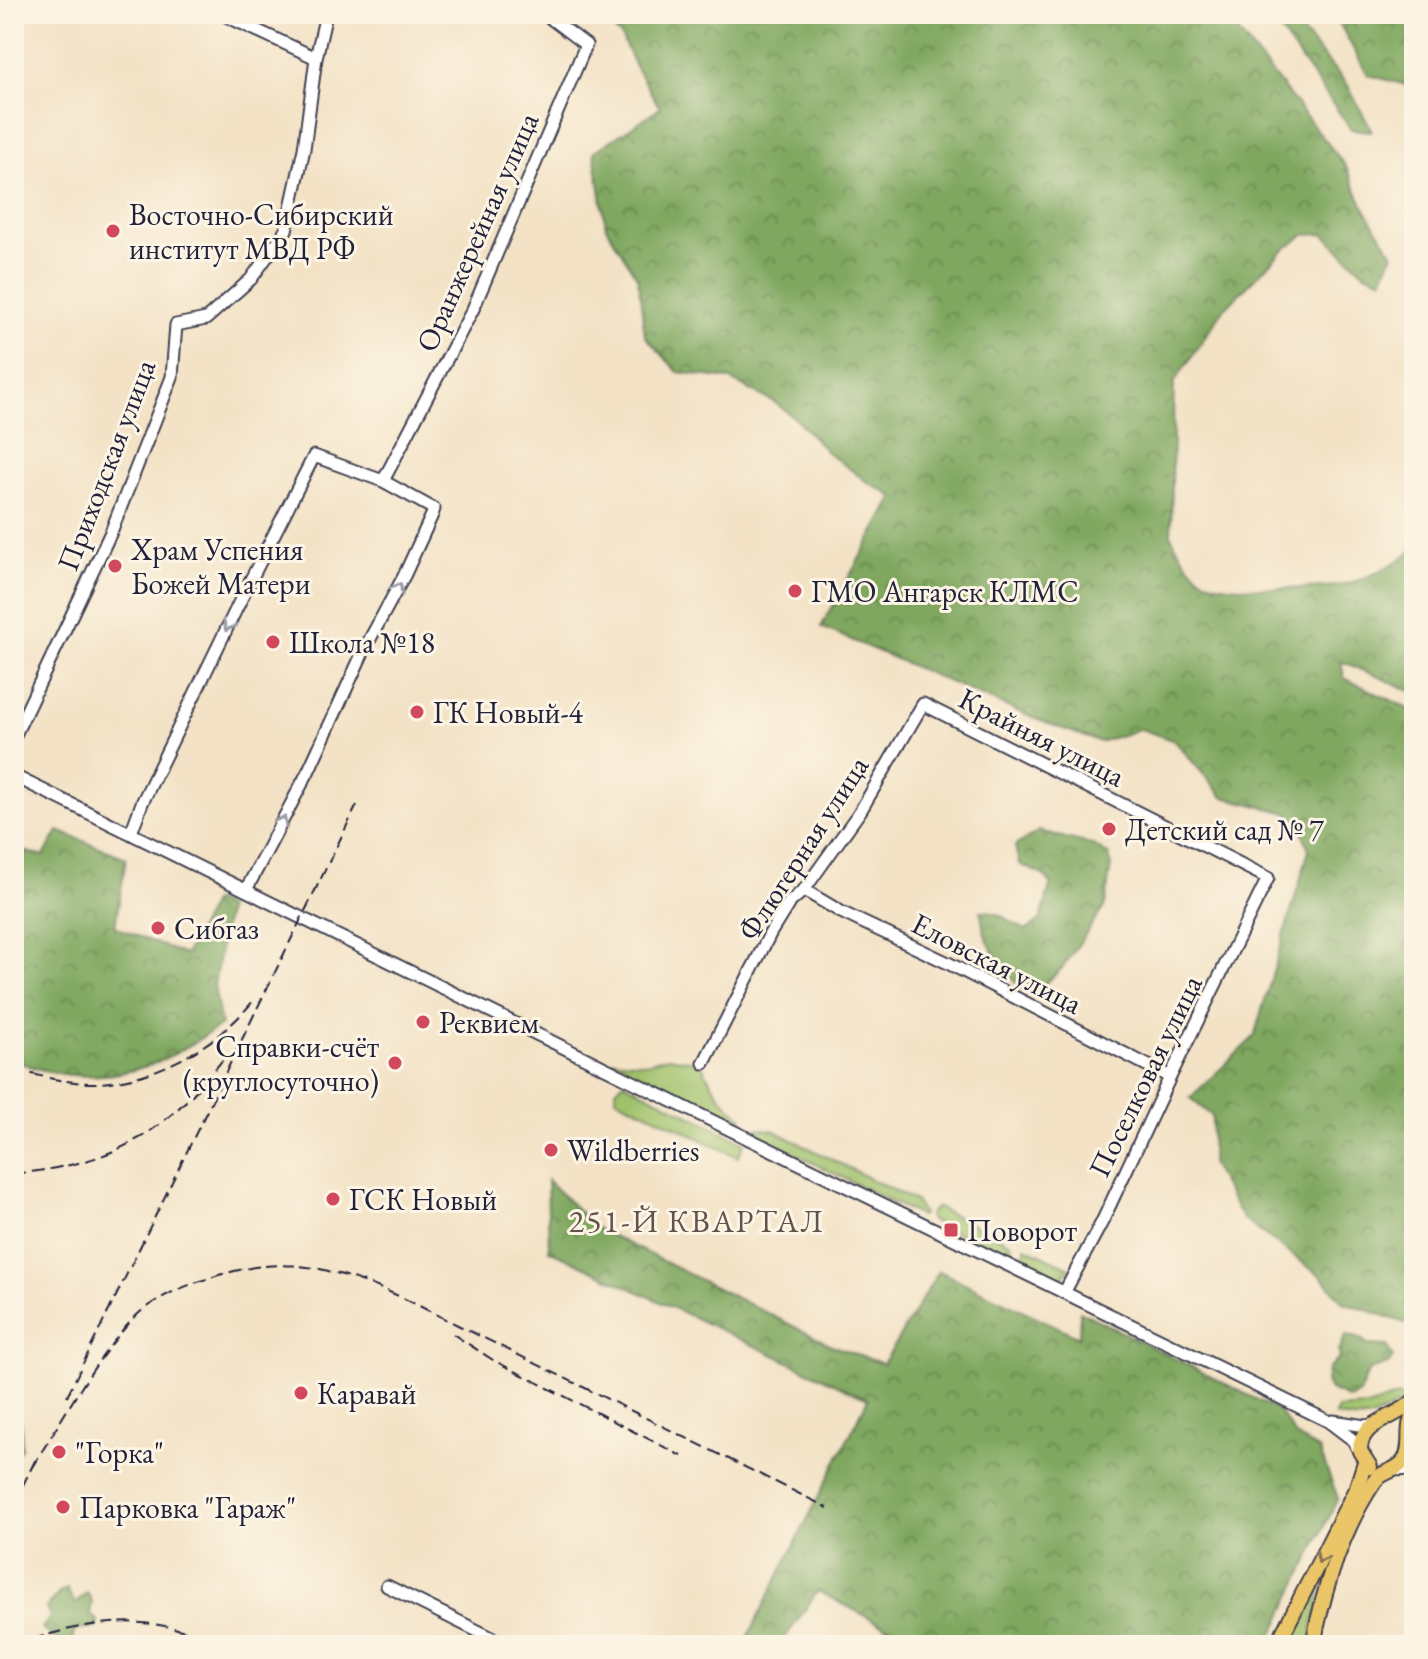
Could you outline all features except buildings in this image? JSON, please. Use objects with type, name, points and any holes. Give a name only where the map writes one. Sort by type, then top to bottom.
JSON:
[{"type":"main road","points":[[1277,1645],[1357,1487],[1363,1459],[1359,1447],[1363,1434],[1377,1423],[1402,1412],[1414,1401]]},
{"type":"main road","points":[[1411,1454],[1408,1429],[1414,1413]]},
{"type":"main road","points":[[1377,1423],[1388,1423],[1401,1429],[1407,1437],[1411,1454]]},
{"type":"main road","points":[[1313,1645],[1321,1599],[1337,1555],[1374,1481],[1411,1454]]},
{"type":"main road","points":[[1363,1459],[1379,1471],[1391,1470]]},
{"type":"street","points":[[222,14],[242,18],[316,58]]},
{"type":"street","name":"Приходская улица","points":[[14,737],[122,504],[172,377],[176,325],[206,319],[251,279],[286,230],[304,149],[316,58],[326,14]]},
{"type":"street","name":"Оранжерейная улица","points":[[383,481],[473,309],[586,45],[545,14]]},
{"type":"street","points":[[131,833],[142,803],[314,456],[383,481],[434,509],[308,772],[246,890]]},
{"type":"street","name":"Крайняя улица","points":[[923,704],[1268,878]]},
{"type":"street","name":"Флюгерная улица","points":[[704,1063],[771,932],[789,903],[804,890],[861,810],[923,704]]},
{"type":"street","points":[[14,776],[1328,1421],[1353,1440],[1363,1459]]},
{"type":"street","name":"Поселковая улица","points":[[1064,1293],[1102,1222],[1268,878]]},
{"type":"street","name":"Еловская улица","points":[[804,890],[841,912],[1170,1077]]},
{"type":"street","points":[[1328,1421],[1365,1426],[1377,1423]]},
{"type":"street","points":[[1391,1470],[1414,1469]]},
{"type":"street","points":[[387,1586],[506,1645]]},
{"type":"green space","points":[[597,14],[1224,14],[1345,165],[1366,211],[1393,254],[1382,280],[1363,272],[1324,234],[1304,235],[1282,251],[1224,309],[1174,383],[1171,536],[1181,554],[1200,576],[1217,584],[1232,586],[1342,585],[1380,571],[1414,549],[1414,692],[1341,661],[1344,678],[1414,711],[1414,1326],[1343,1302],[1322,1277],[1243,1219],[1211,1164],[1212,1116],[1190,1098],[1254,1037],[1309,850],[1302,831],[1288,813],[1223,797],[1175,741],[1141,729],[1100,742],[1038,720],[821,627],[894,497],[827,452],[796,419],[774,402],[729,379],[678,372],[645,336],[638,279],[606,227],[594,152],[660,108],[621,36]]},
{"type":"green space","points":[[1268,14],[1287,14],[1347,84],[1372,131],[1351,129]]},
{"type":"green space","points":[[1334,14],[1414,14],[1414,87],[1368,75]]},
{"type":"green space","points":[[58,831],[126,858],[115,927],[185,955],[213,901],[227,909],[214,986],[221,1025],[191,1045],[153,1064],[113,1074],[73,1075],[14,1060],[14,849],[44,856]]},
{"type":"green space","points":[[1039,831],[1093,845],[1109,855],[1111,864],[1105,906],[1063,967],[1038,991],[1023,991],[989,944],[981,911],[998,915],[1027,930],[1041,919],[1051,883],[1043,875],[1019,864],[1015,846]]},
{"type":"green space","points":[[668,1057],[701,1063],[718,1094],[743,1118],[741,1126],[613,1064],[613,1060],[646,1063]]},
{"type":"green space","points":[[624,1082],[745,1143],[738,1157],[616,1098],[616,1089]]},
{"type":"green space","points":[[758,1128],[775,1131],[915,1201],[923,1214],[920,1216],[763,1138],[756,1131]]},
{"type":"green space","points":[[547,1180],[596,1228],[831,1345],[883,1364],[939,1271],[1079,1337],[1080,1311],[1278,1410],[1296,1436],[1319,1450],[1338,1498],[1268,1645],[921,1645],[818,1591],[780,1645],[760,1645],[747,1639],[868,1399],[549,1250]]},
{"type":"green space","points":[[936,1207],[1011,1243],[1014,1261],[930,1220],[929,1214]]},
{"type":"green space","points":[[1025,1247],[1070,1268],[1060,1281],[1024,1265],[1021,1257]]},
{"type":"green space","points":[[1346,1335],[1369,1345],[1387,1346],[1393,1357],[1389,1364],[1369,1370],[1359,1394],[1349,1399],[1330,1390],[1326,1382],[1328,1369],[1340,1358],[1339,1351]]},
{"type":"green space","points":[[1398,1396],[1406,1400],[1372,1418],[1356,1420],[1335,1415],[1338,1409],[1367,1407]]},
{"type":"green space","points":[[14,1416],[21,1420],[22,1447],[14,1458]]},
{"type":"green space","points":[[1327,1563],[1309,1645],[1287,1645]]},
{"type":"green space","points":[[67,1589],[75,1604],[87,1593],[92,1601],[90,1614],[98,1621],[97,1627],[77,1629],[73,1635],[74,1645],[57,1640],[42,1628],[50,1617],[46,1608],[59,1593]]},
{"type":"railway","points":[[67,1396],[357,805]]},
{"type":"railway","points":[[14,1069],[88,1083],[143,1075],[204,1045],[239,1017],[253,1001]]},
{"type":"railway","points":[[14,1174],[81,1162],[134,1141],[180,1107],[225,1057]]},
{"type":"railway","points":[[32,1467],[107,1351],[136,1316],[149,1306],[179,1289],[224,1274],[276,1265],[300,1266],[347,1276],[401,1297],[828,1508]]},
{"type":"railway","points":[[453,1334],[493,1360],[682,1456]]},
{"type":"railway","points":[[14,1503],[37,1457]]},
{"type":"railway","points":[[15,1645],[68,1630],[118,1622],[168,1627],[221,1645]]},
{"type":"place","name":"Восточно-Сибирский институт МВД РФ","points":[[113,231]]},
{"type":"place","name":"Храм Успения Божей Матери","points":[[115,566]]},
{"type":"place","name":"ГМО Ангарск КЛМС","points":[[795,591]]},
{"type":"place","name":"Школа №18","points":[[273,642]]},
{"type":"place","name":"ГК Новый-4","points":[[417,712]]},
{"type":"place","name":"Детский сад № 7","points":[[1109,829]]},
{"type":"place","name":"Сибгаз","points":[[158,928]]},
{"type":"place","name":"Реквием","points":[[423,1022]]},
{"type":"place","name":"Справки-счёт (круглосуточно)","points":[[395,1063]]},
{"type":"place","name":"Wildberries","points":[[551,1150]]},
{"type":"place","name":"ГСК Новый","points":[[333,1199]]},
{"type":"place","name":"Поворот","points":[[951,1230]]},
{"type":"place","name":"Каравай","points":[[301,1393]]},
{"type":"place","name":"\"Горка\"","points":[[59,1452]]},
{"type":"place","name":"Парковка \"Гараж\"","points":[[63,1507]]},
{"type":"district","name":"251-Й КВАРТАЛ","points":[[697,1221]]}]
